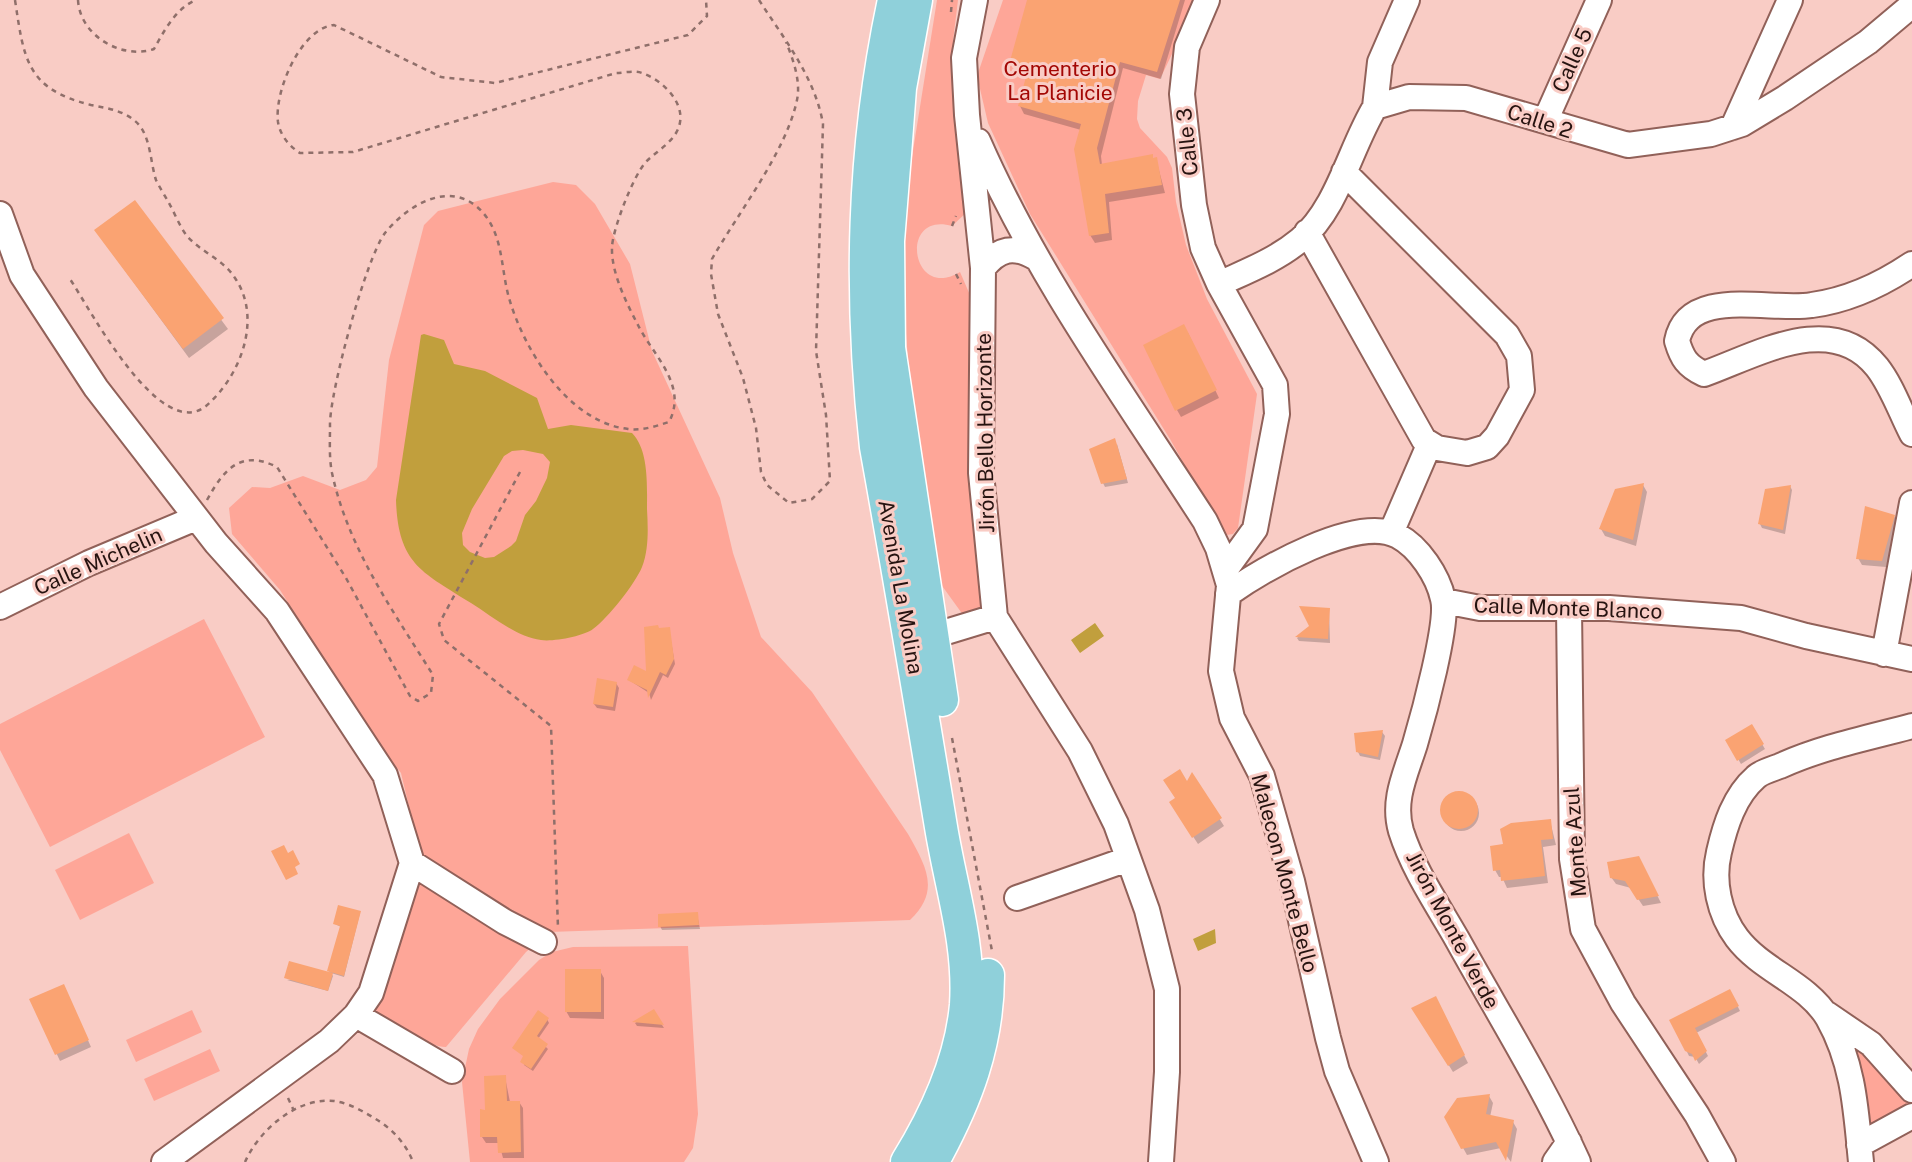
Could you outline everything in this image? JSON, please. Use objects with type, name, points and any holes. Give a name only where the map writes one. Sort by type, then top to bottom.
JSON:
[{"type":"main road","name":"Avenida La Molina","points":[[894,0],[877,77],[868,170],[864,276],[869,385],[876,447],[921,637],[985,943],[988,998],[981,1048],[966,1099],[933,1162]]},
{"type":"main road","name":"Avenida La Molina","points":[[908,1162],[932,1119],[958,1048],[967,977],[964,927],[943,838],[889,348],[888,240],[900,88],[916,0]]},
{"type":"street","name":"Calle 3","points":[[1207,0],[1187,47],[1182,94],[1194,205],[1203,248],[1219,284],[1275,385],[1277,414],[1255,529]]},
{"type":"street","points":[[1219,284],[1270,261],[1307,232],[1325,208],[1344,172],[1359,133],[1375,107],[1380,62],[1408,0]]},
{"type":"street","name":"Calle 5","points":[[1546,119],[1599,0]]},
{"type":"street","points":[[1733,127],[1790,0]]},
{"type":"street","name":"Jirón Bello Horizonte","points":[[975,1],[964,58],[967,115],[983,268],[981,473],[995,617],[1080,751],[1116,824],[1147,910],[1167,989],[1167,1072],[1160,1161]]},
{"type":"street","name":"Calle 2","points":[[1375,107],[1409,97],[1466,98],[1546,119],[1580,134],[1628,145],[1711,134],[1733,127],[1825,73],[1902,17],[1912,5]]},
{"type":"street","name":"Malecon Monte Bello","points":[[967,115],[1002,198],[1036,258],[1205,521],[1226,569],[1228,594],[1221,671],[1232,718],[1262,776],[1292,881],[1334,1060],[1376,1162]]},
{"type":"street","points":[[1307,232],[1417,429],[1429,445],[1467,453],[1487,447],[1497,436],[1522,390],[1519,356],[1507,335],[1344,172]]},
{"type":"street","points":[[0,214],[22,275],[96,388],[196,518],[277,611],[385,775],[412,863],[371,993],[356,1014],[329,1041],[164,1162]]},
{"type":"street","points":[[983,268],[993,256],[1007,249],[1022,250],[1036,258]]},
{"type":"street","points":[[1912,264],[1866,291],[1810,306],[1716,305],[1701,310],[1685,323],[1677,341],[1689,367],[1704,374],[1808,338],[1828,339],[1848,346],[1878,368],[1912,434]]},
{"type":"street","points":[[1228,594],[1258,572],[1296,554],[1359,533],[1391,533],[1429,445]]},
{"type":"street","points":[[1884,654],[1912,503]]},
{"type":"street","name":"Calle Michelin","points":[[0,607],[89,563],[196,518]]},
{"type":"street","points":[[1226,569],[1255,529],[1272,543],[1296,554]]},
{"type":"street","name":"Calle Monte Blanco","points":[[1391,533],[1401,537],[1422,558],[1435,578],[1444,601],[1480,608],[1621,608],[1741,618],[1912,659]]},
{"type":"street","name":"Jirón Monte Verde","points":[[1444,601],[1439,647],[1416,742],[1397,798],[1401,829],[1417,868],[1567,1155]]},
{"type":"street","name":"Monte Azul","points":[[1569,608],[1572,859],[1583,929],[1623,1003],[1697,1115],[1723,1162]]},
{"type":"street","points":[[921,637],[995,617]]},
{"type":"street","points":[[1884,654],[1912,640]]},
{"type":"street","points":[[1860,1153],[1853,1079],[1840,1042],[1823,1011],[1812,998],[1753,957],[1735,936],[1721,909],[1716,867],[1727,818],[1756,776],[1807,754],[1912,726]]},
{"type":"street","points":[[1017,898],[1128,859]]},
{"type":"street","points":[[412,863],[505,922],[551,936]]},
{"type":"street","points":[[1823,1011],[1871,1044],[1912,1090]]},
{"type":"street","points":[[356,1014],[452,1072]]},
{"type":"street","points":[[1860,1153],[1912,1116]]},
{"type":"path","points":[[15,0],[30,69],[59,96],[113,109],[137,122],[150,150],[156,180],[187,236],[235,276],[245,297],[246,321],[242,361],[231,381],[204,408],[193,412],[164,405],[139,385],[70,279]]},
{"type":"path","points":[[78,0],[79,14],[99,38],[132,54],[154,49],[173,18],[188,3],[196,0]]},
{"type":"path","points":[[196,518],[219,477],[232,467],[246,460],[260,459],[277,467],[346,578],[410,696],[418,701],[431,693],[433,675],[351,538],[331,471],[330,417],[338,366],[374,256],[384,234],[410,209],[426,200],[447,195],[474,204],[485,216],[498,239],[509,298],[527,339],[547,372],[575,405],[602,422],[628,429],[669,422],[675,411],[670,375],[640,330],[622,293],[612,247],[619,220],[644,165],[676,133],[681,115],[673,94],[657,80],[639,71],[616,73],[353,152],[300,153],[283,136],[278,123],[279,102],[289,74],[304,41],[321,26],[334,25],[441,77],[495,83],[688,35],[707,16],[706,0]]},
{"type":"path","points":[[759,0],[805,71],[820,104],[823,124],[816,351],[826,415],[830,481],[812,499],[789,503],[767,485],[761,472],[756,428],[743,378],[718,314],[711,274],[712,259],[774,158],[797,99],[795,66],[786,42]]},
{"type":"path","points":[[520,472],[439,624],[444,640],[551,726],[551,936]]},
{"type":"path","points":[[245,1162],[251,1147],[277,1120],[305,1105],[334,1101],[365,1111],[395,1132],[413,1162]]},
{"type":"green space","points":[[937,0],[958,0],[953,41],[969,210],[952,226],[935,225],[924,231],[918,242],[917,255],[922,267],[930,275],[943,278],[960,272],[970,295],[974,473],[982,604],[981,614],[966,619],[940,583],[911,398],[904,308],[905,223],[912,157]]},
{"type":"green space","name":"Cementerio La Planicie","points":[[1003,0],[1198,0],[1160,79],[1146,75],[1138,101],[1137,119],[1140,128],[1167,157],[1172,168],[1176,202],[1186,245],[1207,299],[1257,394],[1238,528],[1233,534],[1226,535],[1219,526],[1170,439],[1030,214],[988,123],[977,76]]},
{"type":"green space","points":[[553,182],[576,185],[595,204],[630,264],[652,351],[720,498],[733,553],[761,637],[812,692],[908,834],[925,868],[928,888],[920,909],[910,920],[549,932],[526,952],[446,1047],[409,1035],[389,1023],[377,1013],[373,1002],[419,849],[401,773],[374,738],[280,590],[232,534],[229,508],[252,487],[270,488],[303,476],[340,490],[366,480],[377,467],[389,360],[424,225],[438,211]]},
{"type":"green space","points":[[204,619],[265,737],[50,847],[0,750],[0,724]]},
{"type":"green space","points":[[129,833],[154,883],[80,920],[55,870]]},
{"type":"green space","points":[[688,946],[698,1114],[693,1148],[684,1162],[470,1162],[462,1082],[469,1049],[478,1029],[500,999],[539,960],[552,952],[573,947]]},
{"type":"green space","points":[[192,1010],[202,1032],[136,1062],[126,1040]]},
{"type":"green space","points":[[1857,1047],[1862,1047],[1910,1106],[1872,1128],[1868,1124]]},
{"type":"green space","points":[[210,1049],[220,1071],[154,1101],[144,1079]]},
{"type":"shaded area","points":[[421,335],[444,340],[454,364],[485,371],[537,398],[548,429],[571,425],[632,433],[638,440],[647,479],[646,553],[633,582],[606,617],[589,632],[553,640],[522,635],[426,574],[408,553],[398,522],[396,500]],"holes":[[[523,450],[543,454],[550,462],[547,478],[536,501],[525,515],[516,541],[494,557],[485,558],[470,552],[463,545],[462,533],[472,509],[504,456],[512,451]]]},
{"type":"shaded area","points":[[1095,623],[1104,636],[1080,653],[1071,640]]},
{"type":"shaded area","points":[[1215,929],[1216,943],[1198,951],[1193,939]]},
{"type":"building","points":[[1027,0],[1180,0],[1157,72],[1120,62],[1097,148],[1100,164],[1153,154],[1153,158],[1157,157],[1162,185],[1105,194],[1109,233],[1089,236],[1074,149],[1081,124],[1018,106],[1029,66],[1010,61]]},
{"type":"building","points":[[135,200],[224,318],[183,349],[94,230]]},
{"type":"building","points":[[1184,324],[1217,390],[1175,411],[1143,345]]},
{"type":"building","points":[[1115,438],[1127,479],[1101,484],[1089,449]]},
{"type":"building","points":[[1644,483],[1633,540],[1599,529],[1615,489]]},
{"type":"building","points":[[1791,485],[1783,530],[1758,524],[1765,489]]},
{"type":"building","points":[[1865,506],[1895,515],[1882,561],[1856,559]]},
{"type":"building","points":[[1299,606],[1330,608],[1328,639],[1295,637],[1309,626]]},
{"type":"building","points":[[658,625],[659,628],[670,627],[674,659],[666,675],[660,672],[648,698],[647,690],[627,680],[634,665],[646,671],[644,627]]},
{"type":"building","points":[[597,678],[617,682],[613,707],[593,704]]},
{"type":"building","points":[[1752,724],[1764,744],[1737,761],[1725,740]]},
{"type":"building","points":[[1383,730],[1378,757],[1356,752],[1354,733]]},
{"type":"building","points":[[1180,769],[1187,781],[1192,772],[1222,818],[1192,838],[1169,802],[1175,798],[1163,780]]},
{"type":"building","points":[[1459,791],[1472,797],[1478,810],[1472,823],[1459,829],[1446,823],[1440,810],[1446,797]]},
{"type":"building","points":[[1551,819],[1553,839],[1541,840],[1545,876],[1501,881],[1500,870],[1493,871],[1490,846],[1503,844],[1500,829],[1511,823]]},
{"type":"building","points":[[284,845],[288,853],[293,850],[300,864],[295,867],[298,874],[286,880],[271,851]]},
{"type":"building","points":[[1639,856],[1659,896],[1637,900],[1625,881],[1610,878],[1607,862]]},
{"type":"building","points":[[338,905],[361,911],[344,976],[327,971],[340,926],[333,924]]},
{"type":"building","points":[[698,912],[699,925],[658,927],[658,914]]},
{"type":"building","points":[[289,961],[333,973],[328,991],[284,978]]},
{"type":"building","points":[[565,969],[601,969],[601,1012],[565,1012]]},
{"type":"building","points":[[64,984],[89,1040],[55,1055],[29,999]]},
{"type":"building","points":[[1730,989],[1739,1006],[1695,1028],[1707,1051],[1695,1061],[1692,1054],[1685,1051],[1669,1020]]},
{"type":"building","points":[[1436,996],[1465,1055],[1448,1066],[1411,1008]]},
{"type":"building","points":[[654,1009],[664,1025],[632,1022]]},
{"type":"building","points":[[538,1010],[549,1018],[537,1036],[548,1044],[531,1069],[520,1062],[523,1056],[512,1048]]},
{"type":"building","points":[[506,1075],[507,1101],[520,1101],[521,1152],[498,1153],[497,1137],[480,1137],[480,1109],[485,1110],[484,1076]]},
{"type":"building","points":[[1490,1094],[1486,1114],[1514,1120],[1506,1161],[1496,1142],[1461,1149],[1444,1117],[1457,1098]]}]
